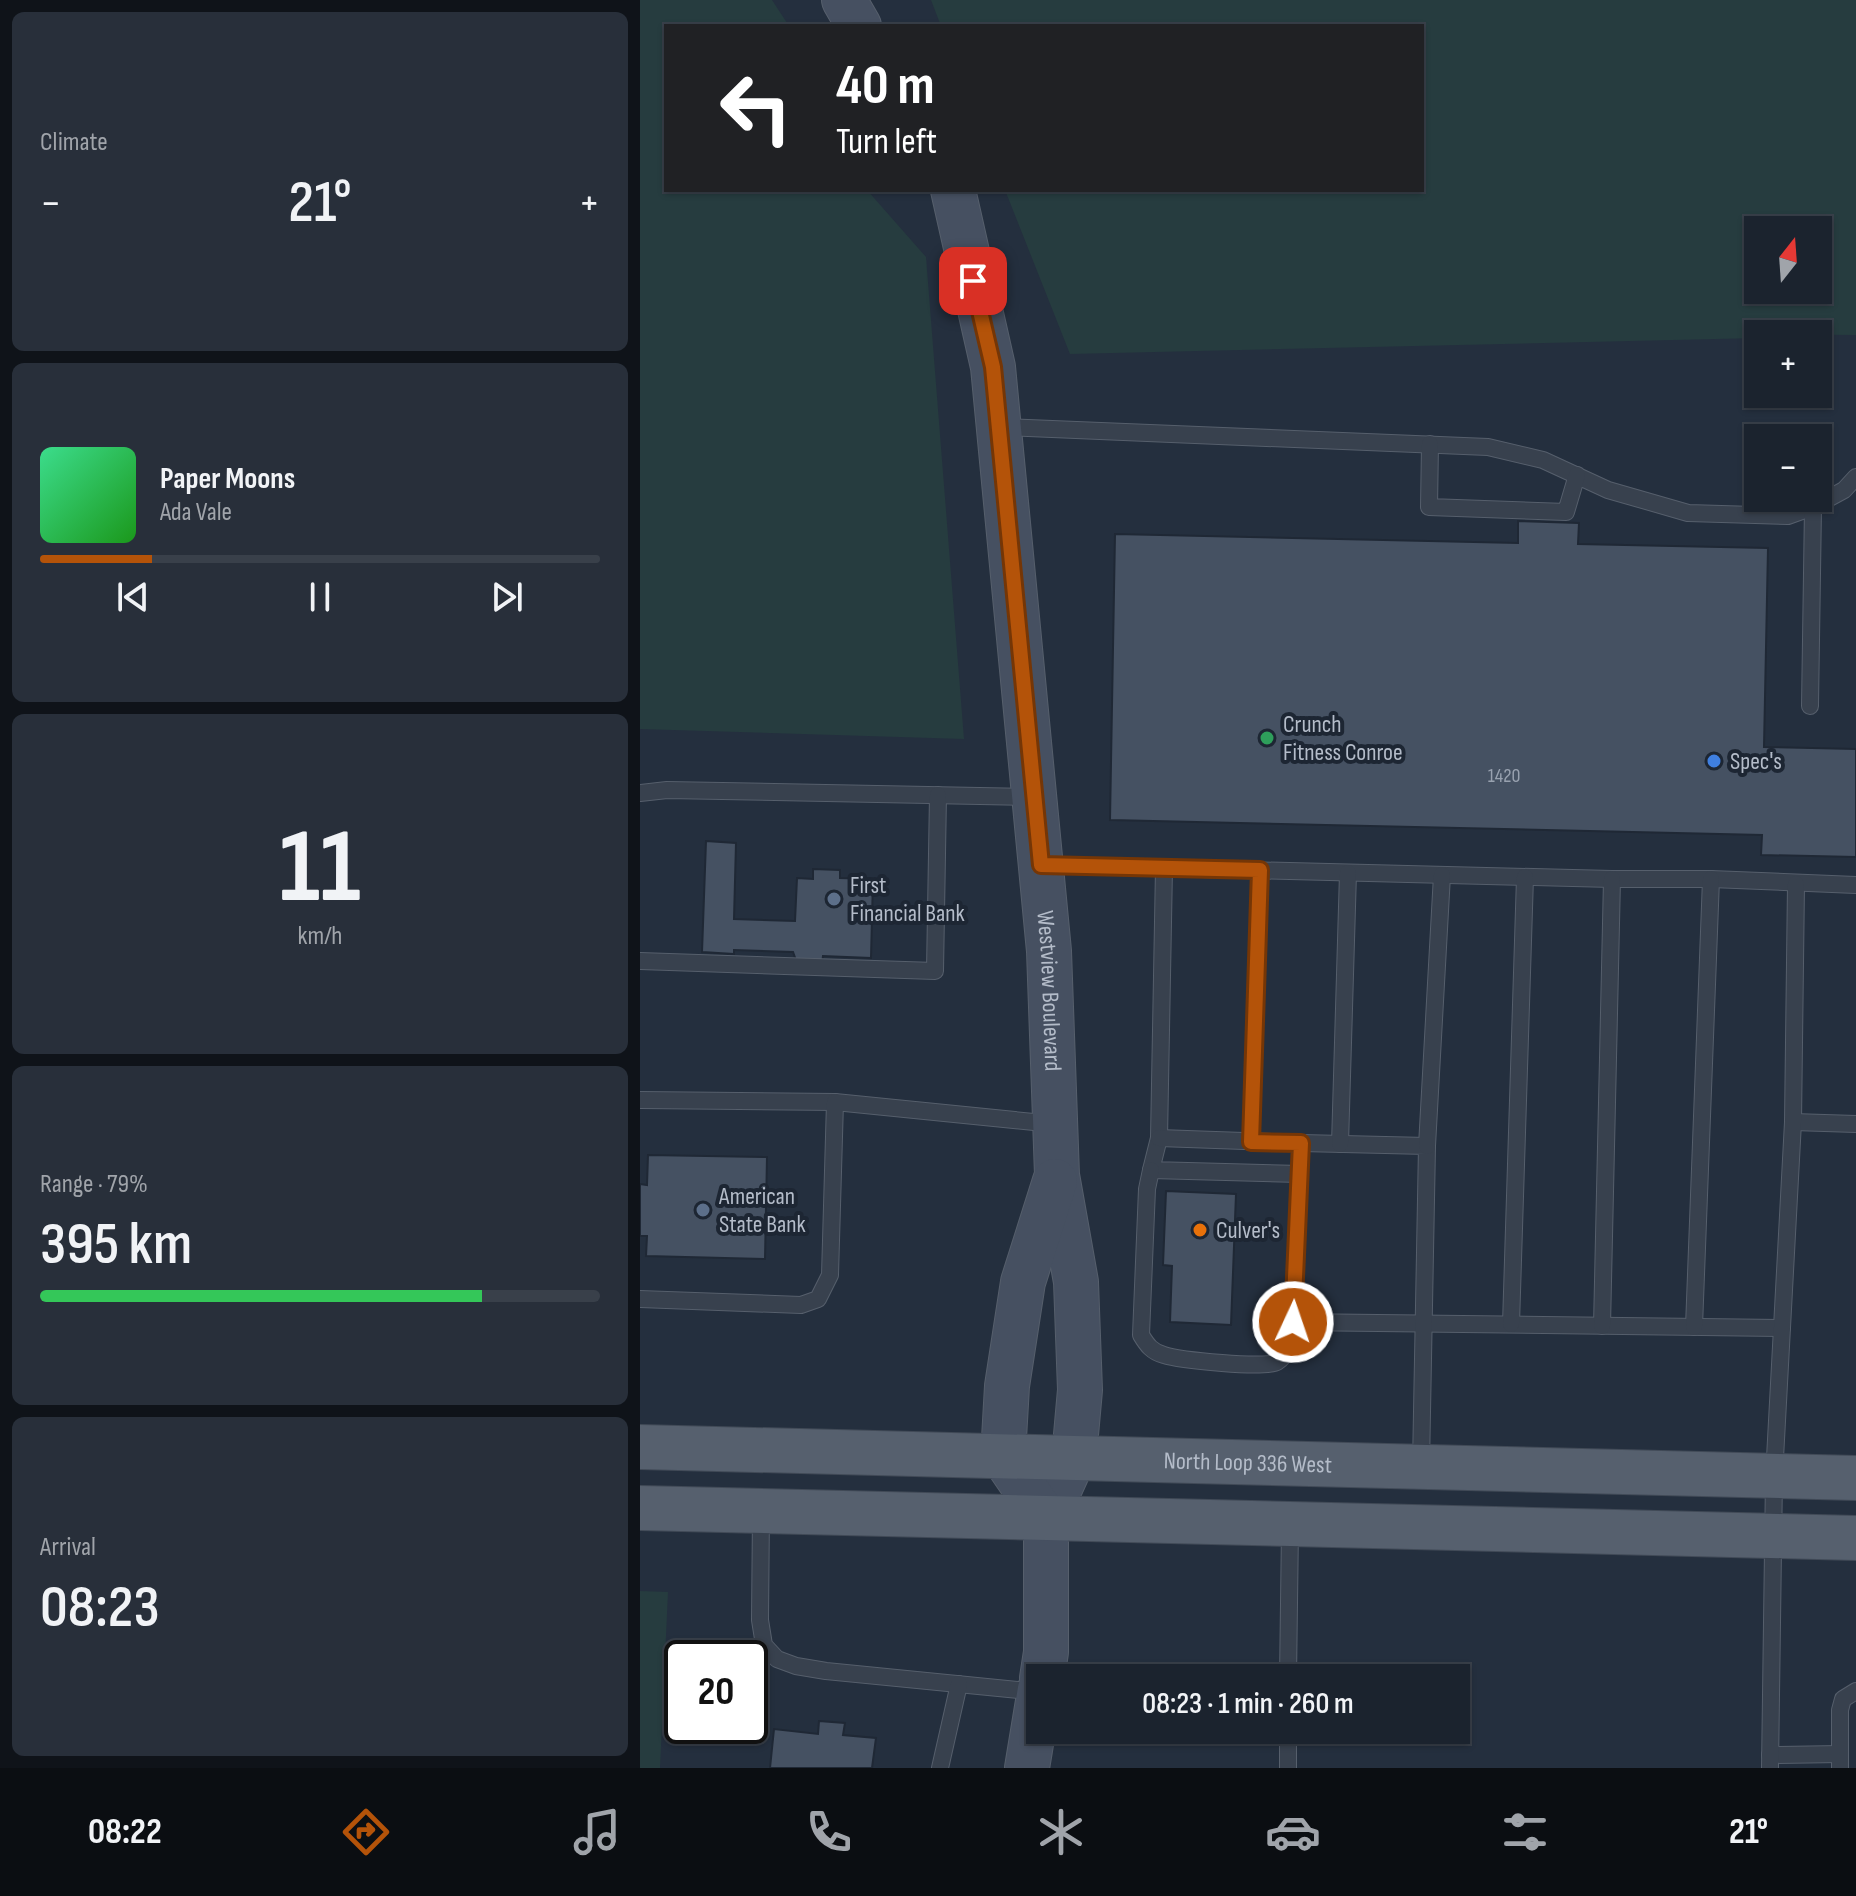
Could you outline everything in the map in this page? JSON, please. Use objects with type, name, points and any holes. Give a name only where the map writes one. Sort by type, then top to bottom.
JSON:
[{"type":"main road","name":"North Loop 336 West","points":[[640,1447],[1856,1478]]},
{"type":"main road","points":[[640,1508],[1856,1538]]},
{"type":"street","points":[[844,0],[858,24]]},
{"type":"street","name":"Westview Boulevard","points":[[953,192],[993,367],[1049,951],[1057,1175],[1076,1282],[1080,1390],[1074,1457],[1046,1519],[1044,1664]]},
{"type":"street","name":"Westview Boulevard","points":[[1003,1456],[1007,1386],[1023,1282],[1057,1175]]},
{"type":"street","points":[[1003,1456],[1046,1519]]},
{"type":"street","points":[[1027,1768],[1031,1744]]},
{"type":"lane","points":[[998,426],[1488,447],[1543,460],[1608,490],[1688,513],[1788,516],[1799,512]]},
{"type":"lane","points":[[1430,444],[1429,507],[1566,512],[1577,475]]},
{"type":"lane","points":[[1832,497],[1844,490],[1856,477]]},
{"type":"lane","points":[[1810,706],[1813,512]]},
{"type":"lane","points":[[640,793],[667,790],[1033,797]]},
{"type":"lane","points":[[640,961],[935,971],[938,795]]},
{"type":"lane","points":[[1041,865],[1711,879],[1856,885]]},
{"type":"lane","points":[[1164,868],[1159,1138],[1147,1189],[1141,1335],[1148,1347],[1164,1355],[1258,1366],[1275,1363],[1286,1352],[1293,1322],[1301,1143]]},
{"type":"lane","points":[[1251,1142],[1260,870]]},
{"type":"lane","points":[[1340,1144],[1348,873]]},
{"type":"lane","points":[[1421,1467],[1427,1146],[1442,875]]},
{"type":"lane","points":[[1511,1324],[1525,877]]},
{"type":"lane","points":[[1602,1326],[1612,879]]},
{"type":"lane","points":[[1694,1327],[1711,879]]},
{"type":"lane","points":[[1796,884],[1793,1122],[1774,1477],[1770,1762],[1840,1761],[1840,1710],[1843,1699],[1856,1691]]},
{"type":"lane","points":[[640,1100],[835,1102],[1055,1124]]},
{"type":"lane","points":[[640,1299],[801,1305],[818,1299],[830,1275],[835,1102]]},
{"type":"lane","points":[[1793,1122],[1856,1124]]},
{"type":"lane","points":[[1159,1138],[1427,1146]]},
{"type":"lane","points":[[1151,1170],[1300,1174]]},
{"type":"lane","points":[[1293,1322],[1782,1328]]},
{"type":"lane","points":[[761,1511],[760,1620],[764,1645],[777,1659],[826,1671],[1026,1689]]},
{"type":"lane","points":[[1288,1664],[1290,1524]]},
{"type":"lane","points":[[940,1768],[959,1684]]},
{"type":"lane","points":[[1288,1744],[1288,1768]]},
{"type":"green space","points":[[640,0],[772,0],[788,24],[664,24],[664,192],[869,192],[926,257],[964,739],[640,729]]},
{"type":"green space","points":[[931,0],[1856,0],[1856,335],[1832,335],[1832,320],[1744,320],[1744,338],[1070,354],[1006,192],[1424,192],[1424,24],[940,24]]},
{"type":"green space","points":[[640,1591],[668,1592],[660,1768],[640,1768]]},
{"type":"building","points":[[1518,521],[1579,523],[1578,544],[1768,548],[1764,747],[1856,749],[1856,857],[1761,855],[1762,835],[1110,820],[1115,534],[1518,543]]},
{"type":"building","name":"First Financial Bank","points":[[706,841],[736,843],[734,919],[795,921],[797,878],[813,879],[813,869],[840,870],[840,878],[873,879],[871,958],[823,956],[822,964],[797,963],[793,952],[702,952]]},
{"type":"building","name":"American State Bank","points":[[648,1155],[767,1157],[765,1259],[646,1256],[647,1236],[640,1236],[640,1184],[647,1185]]},
{"type":"building","name":"Culver's","points":[[1166,1191],[1236,1194],[1231,1325],[1170,1322],[1172,1266],[1163,1265]]},
{"type":"building","points":[[819,1721],[845,1723],[843,1735],[876,1738],[872,1768],[770,1768],[774,1729],[818,1734]]},
{"type":"place","name":"Crunch Fitness Conroe","points":[[1267,738]]},
{"type":"place","name":"Spec's","points":[[1714,761]]},
{"type":"place","name":"First Financial Bank","points":[[834,899]]},
{"type":"place","name":"American State Bank","points":[[703,1210]]},
{"type":"place","name":"Culver's","points":[[1200,1230]]},
{"type":"route","points":[[973,281],[993,367],[1041,865],[1260,870],[1251,1142],[1301,1143],[1293,1322]]}]
